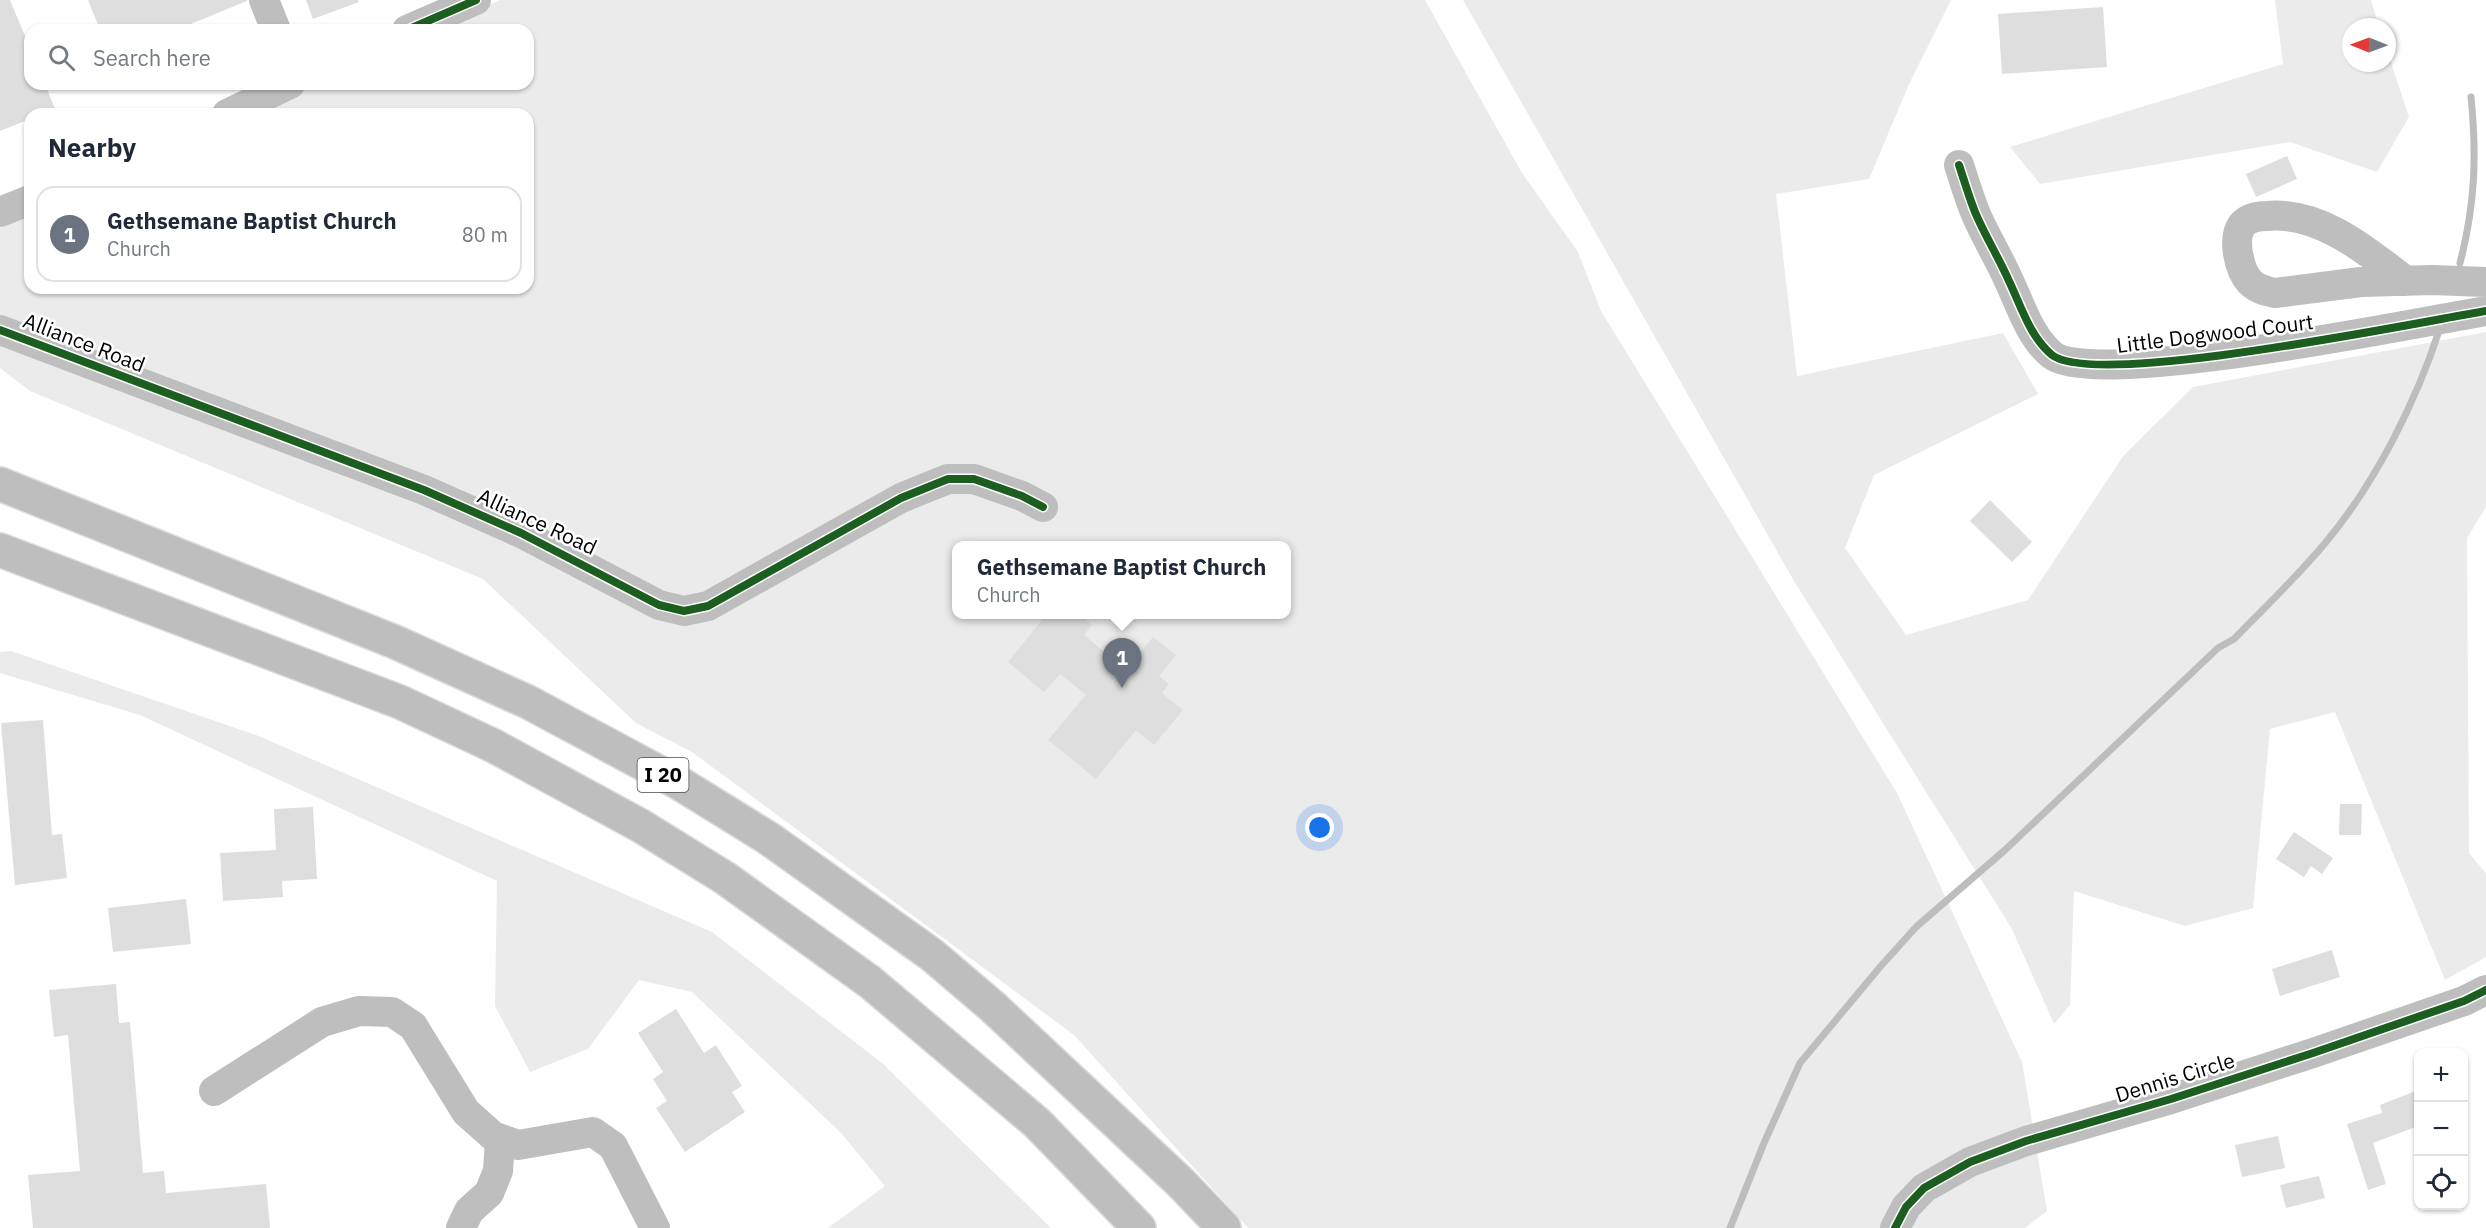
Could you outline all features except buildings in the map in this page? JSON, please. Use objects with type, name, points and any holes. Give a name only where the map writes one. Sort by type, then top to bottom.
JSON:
[{"type":"highway","name":"I 20","points":[[0,484],[395,642],[528,702],[709,801],[768,837],[932,955],[993,1006],[1181,1183],[1224,1228]]},
{"type":"highway","name":"I 20","points":[[0,550],[400,702],[494,746],[641,825],[725,878],[870,982],[1037,1123],[1139,1228]]},
{"type":"street","points":[[416,24],[444,6],[476,0]]},
{"type":"street","points":[[240,108],[277,90]]},
{"type":"street","name":"Little Dogwood Court","points":[[1959,165],[1975,212],[2025,317],[2045,348],[2055,357],[2068,361],[2094,365],[2131,365],[2210,357],[2486,311]]},
{"type":"street","points":[[0,212],[24,202]]},
{"type":"street","points":[[2406,281],[2370,253],[2337,232],[2296,217],[2277,215],[2256,217],[2243,224],[2238,234],[2238,252],[2242,269],[2250,282],[2262,291],[2275,293],[2361,282],[2486,282]]},
{"type":"street","name":"Alliance Road","points":[[0,330],[424,490],[520,533],[659,605],[684,611],[708,606],[901,498],[948,479],[974,479],[1022,496],[1043,507]]},
{"type":"street","name":"Dennis Circle","points":[[1895,1228],[1906,1208],[1924,1188],[1970,1162],[2026,1141],[2171,1099],[2313,1053],[2464,1000],[2486,990]]},
{"type":"street","points":[[214,1091],[322,1022],[359,1011],[392,1012],[413,1026],[466,1112],[493,1136],[518,1145],[593,1132],[613,1146],[655,1228]]},
{"type":"street","points":[[461,1228],[469,1211],[489,1193],[498,1171],[500,1139]]},
{"type":"shaded area","points":[[500,0],[1425,0],[1522,173],[1578,252],[1601,311],[1897,793],[2022,1062],[2047,1211],[2025,1228],[1248,1228],[1074,1035],[692,752],[636,723],[483,579],[30,391],[0,368],[0,228],[24,218],[24,294],[534,294],[534,108],[265,108],[304,90],[534,90],[534,24],[448,24]]},
{"type":"shaded area","points":[[1463,0],[1951,0],[1910,82],[1869,179],[1776,194],[1797,376],[2003,333],[2038,394],[1874,475],[1845,548],[1906,635],[2028,600],[2124,455],[2193,387],[2486,332],[2486,507],[2467,538],[2469,853],[2486,873],[2486,957],[2445,980],[2335,712],[2270,729],[2253,908],[2185,926],[2074,891],[2070,1005],[2054,1024],[2012,929],[1794,581]]},
{"type":"shaded area","points":[[2275,0],[2371,0],[2376,18],[2342,18],[2342,72],[2394,72],[2409,117],[2377,172],[2290,142],[2040,184],[2010,147],[2283,64]]},
{"type":"shaded area","points":[[11,651],[256,735],[712,932],[882,1063],[1051,1228],[828,1228],[885,1186],[841,1133],[692,992],[639,980],[588,1049],[530,1072],[495,1006],[497,881],[140,715],[0,673],[0,652]]},
{"type":"waterway","points":[[2460,263],[2472,201],[2474,140],[2471,97]]},
{"type":"waterway","points":[[1730,1228],[1764,1143],[1800,1063],[1916,927],[2005,850],[2218,648],[2234,639],[2315,555],[2362,494],[2393,440],[2419,384],[2440,328]]},
{"type":"cycle path","points":[[421,24],[476,0]]},
{"type":"cycle path","points":[[1959,165],[1979,221],[2032,330],[2044,348],[2052,355],[2080,363],[2129,364],[2191,359],[2331,339],[2486,311]]},
{"type":"cycle path","points":[[0,330],[424,490],[521,533],[659,605],[684,611],[708,606],[901,498],[948,479],[974,479],[1022,496],[1043,507]]},
{"type":"cycle path","points":[[1895,1228],[1906,1207],[1924,1188],[1970,1162],[2026,1141],[2171,1099],[2313,1053],[2464,1001],[2486,990]]},
{"type":"place","name":"Gethsemane Baptist Church","points":[[1122,688]]}]
